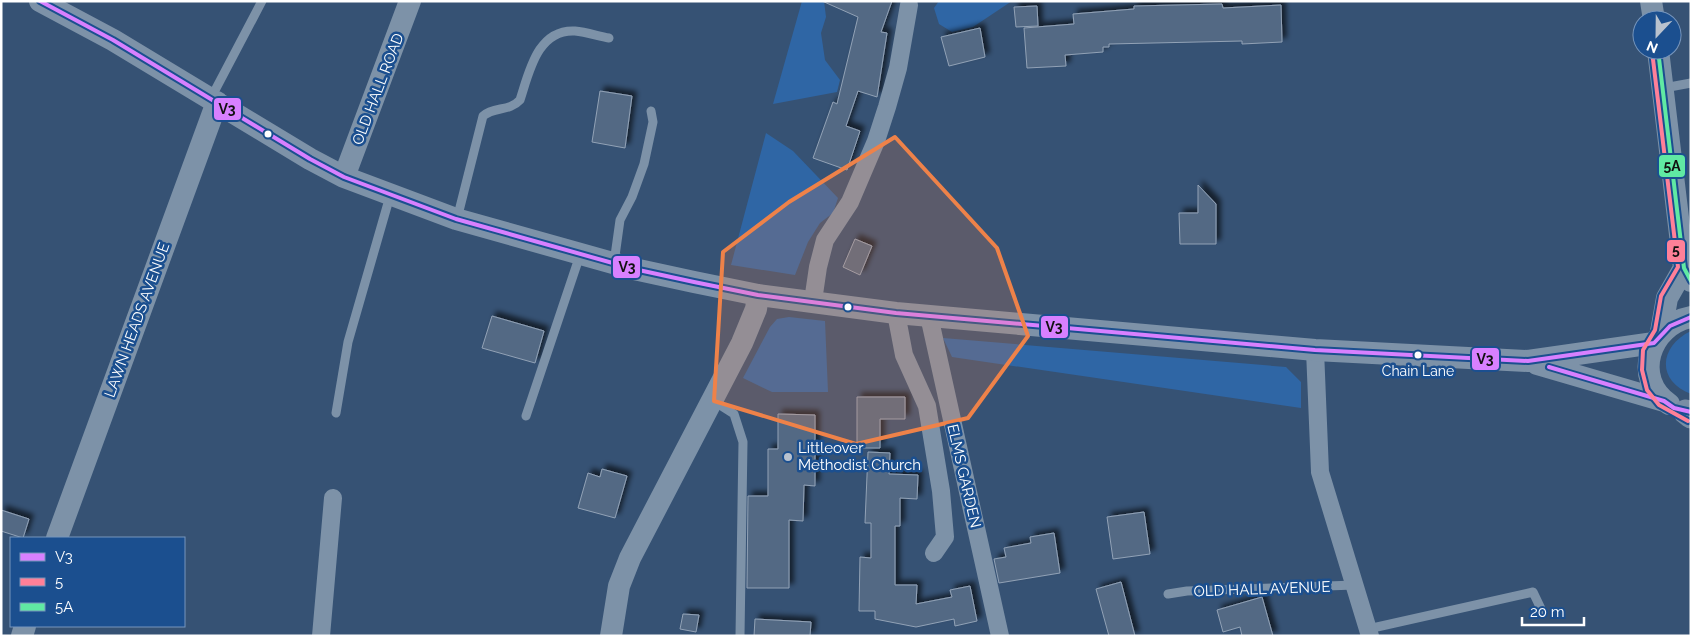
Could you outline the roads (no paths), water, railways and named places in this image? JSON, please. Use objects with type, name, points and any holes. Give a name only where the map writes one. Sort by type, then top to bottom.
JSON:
[{"type":"street","points":[[40,1],[113,40],[310,159],[344,177],[390,196],[456,219],[614,264],[758,294],[929,316],[1315,350],[1528,361],[1657,338],[1671,323],[1691,317]]},
{"type":"street","name":"OLD HALL ROAD","points":[[344,177],[410,1]]},
{"type":"street","points":[[813,301],[818,266],[825,240],[850,202],[879,133],[898,68],[909,3]]},
{"type":"street","points":[[1660,60],[1688,275],[1667,298],[1657,338],[1650,352],[1648,370],[1653,387],[1664,401]]},
{"type":"street","name":"LAWN HEADS AVENUE","points":[[57,537],[214,100]]},
{"type":"street","points":[[611,636],[619,586],[630,558],[742,343],[756,309],[758,294]]},
{"type":"street","points":[[896,312],[904,355],[927,406],[933,436],[945,537],[934,553]]},
{"type":"street","name":"ELMS GARDEN","points":[[929,316],[1000,636]]},
{"type":"street","name":"OLD HALL AVENUE","points":[[1315,350],[1320,472],[1369,632]]},
{"type":"street","points":[[1528,361],[1664,401],[1689,413]]},
{"type":"street","points":[[324,636],[333,498]]},
{"type":"lane","points":[[214,100],[262,1]]},
{"type":"lane","points":[[456,219],[483,116],[492,110],[516,105],[520,100],[534,61],[545,43],[553,36],[575,31],[609,38]]},
{"type":"lane","points":[[1664,88],[1691,83]]},
{"type":"lane","points":[[614,264],[620,220],[632,197],[644,164],[653,122],[651,111]]},
{"type":"lane","points":[[336,413],[348,342],[390,196]]},
{"type":"lane","points":[[526,416],[581,254]]},
{"type":"lane","points":[[712,400],[734,414],[743,442],[740,636]]},
{"type":"lane","name":"OLD HALL AVENUE","points":[[1168,594],[1187,591],[1355,585]]},
{"type":"lane","points":[[1369,632],[1533,592],[1543,613]]},
{"type":"place","name":"Chain Lane","points":[[1418,355]]},
{"type":"place","name":"Littleover Methodist Church","points":[[788,457]]}]
